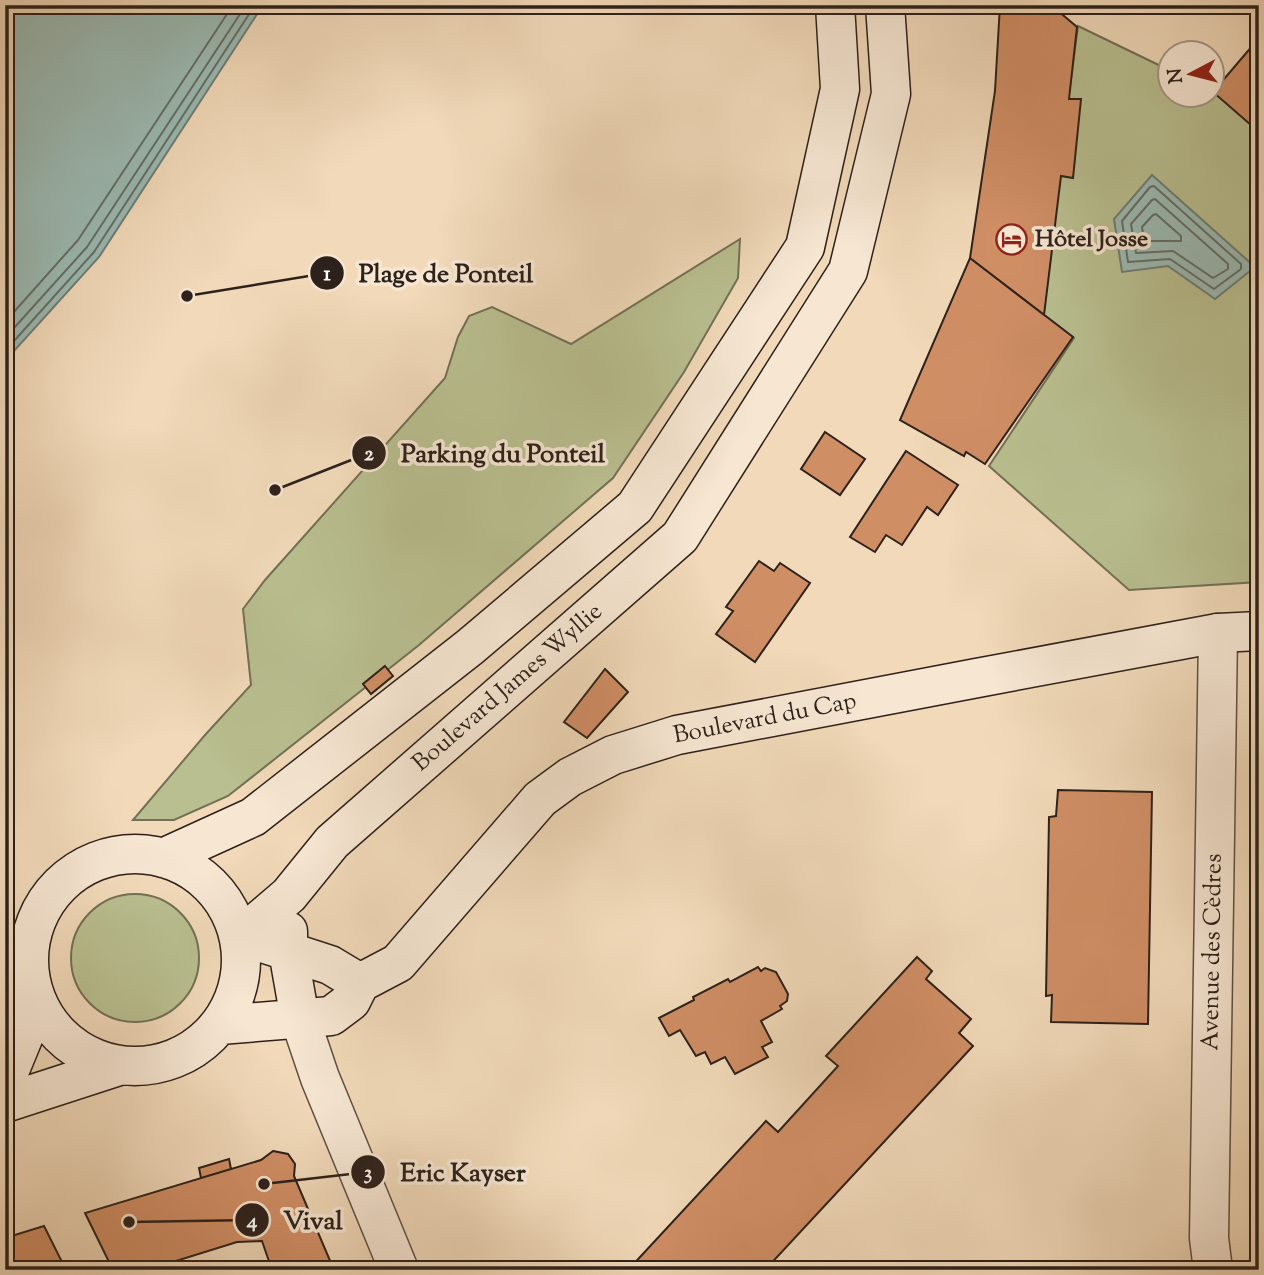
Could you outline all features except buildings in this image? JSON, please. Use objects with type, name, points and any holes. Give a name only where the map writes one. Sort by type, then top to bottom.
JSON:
[{"type":"street","points":[[163,858],[253,817],[470,647],[635,507],[804,247],[840,89],[835,5]]},
{"type":"street","name":"Boulevard James Wyllie","points":[[241,936],[289,895],[332,842],[680,537],[848,271],[891,94],[885,5]]},
{"type":"street","points":[[822,171],[867,192]]},
{"type":"street","points":[[709,395],[753,422]]},
{"type":"street","name":"Boulevard du Cap","points":[[220,1025],[331,1016],[351,1001],[360,983],[398,963],[540,799],[570,777],[613,755],[677,735],[1218,634],[1259,631]]},
{"type":"street","name":"Avenue des Cèdres","points":[[1213,1270],[1209,1238],[1218,634]]},
{"type":"street","points":[[5,1082],[28,1026],[32,938],[43,907],[65,881],[94,862],[128,854],[163,858],[191,870],[214,889],[241,936],[241,972],[234,1000],[220,1025],[200,1045],[175,1059],[148,1066],[119,1066],[5,1103]]},
{"type":"street","points":[[289,895],[288,951],[300,1019],[320,1078],[399,1270]]},
{"type":"street","points":[[241,936],[330,965],[360,983]]},
{"type":"street","points":[[29,971],[39,1005],[59,1034],[86,1055],[119,1066]]},
{"type":"green space","points":[[1078,26],[1156,64],[1156,108],[1226,108],[1226,101],[1259,129],[1259,582],[1129,590],[989,466],[1074,338],[1040,314]]},
{"type":"green space","points":[[740,239],[738,278],[684,372],[613,478],[419,645],[228,796],[174,820],[133,820],[251,685],[243,609],[265,580],[445,378],[458,337],[469,316],[492,307],[571,344]]},
{"type":"green space","points":[[135,894],[160,899],[181,912],[194,933],[199,958],[194,983],[181,1004],[160,1017],[135,1022],[110,1017],[89,1004],[76,983],[71,958],[76,933],[89,912],[110,899]]},
{"type":"water","points":[[5,5],[263,5],[99,257],[5,361]]},
{"type":"water","points":[[1152,175],[1255,267],[1215,299],[1168,266],[1122,272],[1114,219]]},
{"type":"place","name":"Hôtel Josse","points":[[1012,240]]},
{"type":"place","name":"Plage de Ponteil","points":[[187,296]]},
{"type":"place","name":"Parking du Ponteil","points":[[275,490]]},
{"type":"place","name":"Eric Kayser","points":[[264,1184]]},
{"type":"place","name":"Vival","points":[[129,1222]]}]
